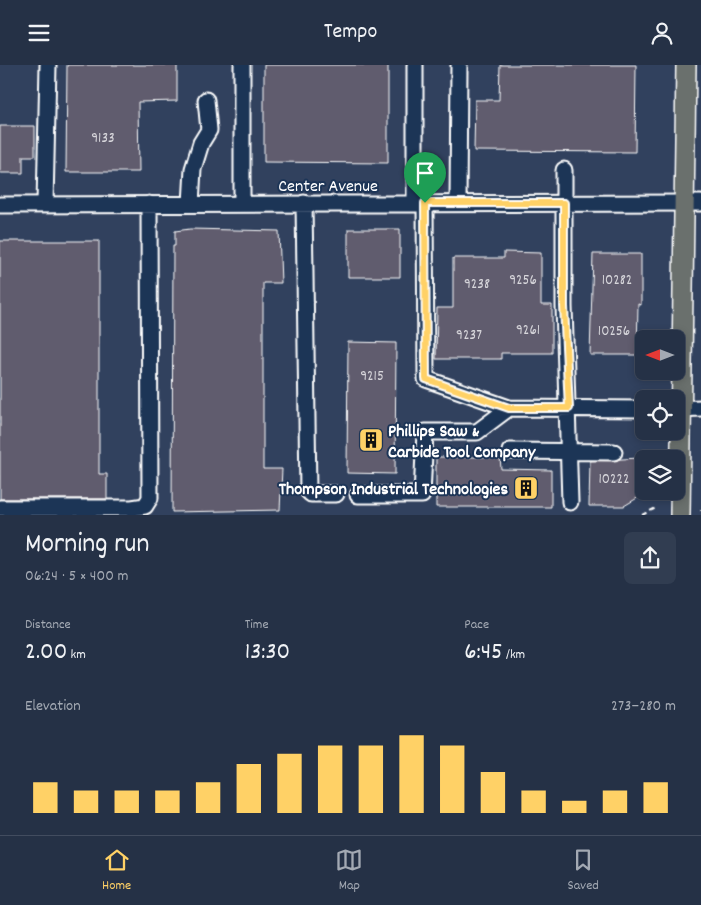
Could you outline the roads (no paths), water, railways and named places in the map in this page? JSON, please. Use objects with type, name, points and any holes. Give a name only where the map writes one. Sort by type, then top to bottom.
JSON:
[{"type":"main road","points":[[680,390],[693,203],[686,65]]},
{"type":"main road","points":[[679,440],[680,515]]},
{"type":"street","points":[[45,204],[48,65]]},
{"type":"street","points":[[242,65],[242,203]]},
{"type":"street","points":[[415,65],[426,379],[509,408],[635,409]]},
{"type":"street","points":[[458,203],[459,65]]},
{"type":"street","points":[[191,204],[192,169],[201,143],[209,130],[206,100]]},
{"type":"street","points":[[564,170],[564,306],[569,408],[570,502]]},
{"type":"street","points":[[304,203],[308,491],[311,494],[336,494]]},
{"type":"street","name":"Center Avenue","points":[[0,205],[693,203]]},
{"type":"street","points":[[0,507],[132,508],[145,506],[150,498],[149,204]]},
{"type":"street","points":[[358,495],[422,495],[425,432],[477,432],[509,408]]},
{"type":"street","points":[[685,409],[701,408]]},
{"type":"street","points":[[510,451],[614,452]]},
{"type":"place","name":"Phillips Saw & Carbide Tool Company","points":[[371,440]]},
{"type":"place","name":"Thompson Industrial Technologies","points":[[526,488]]}]
